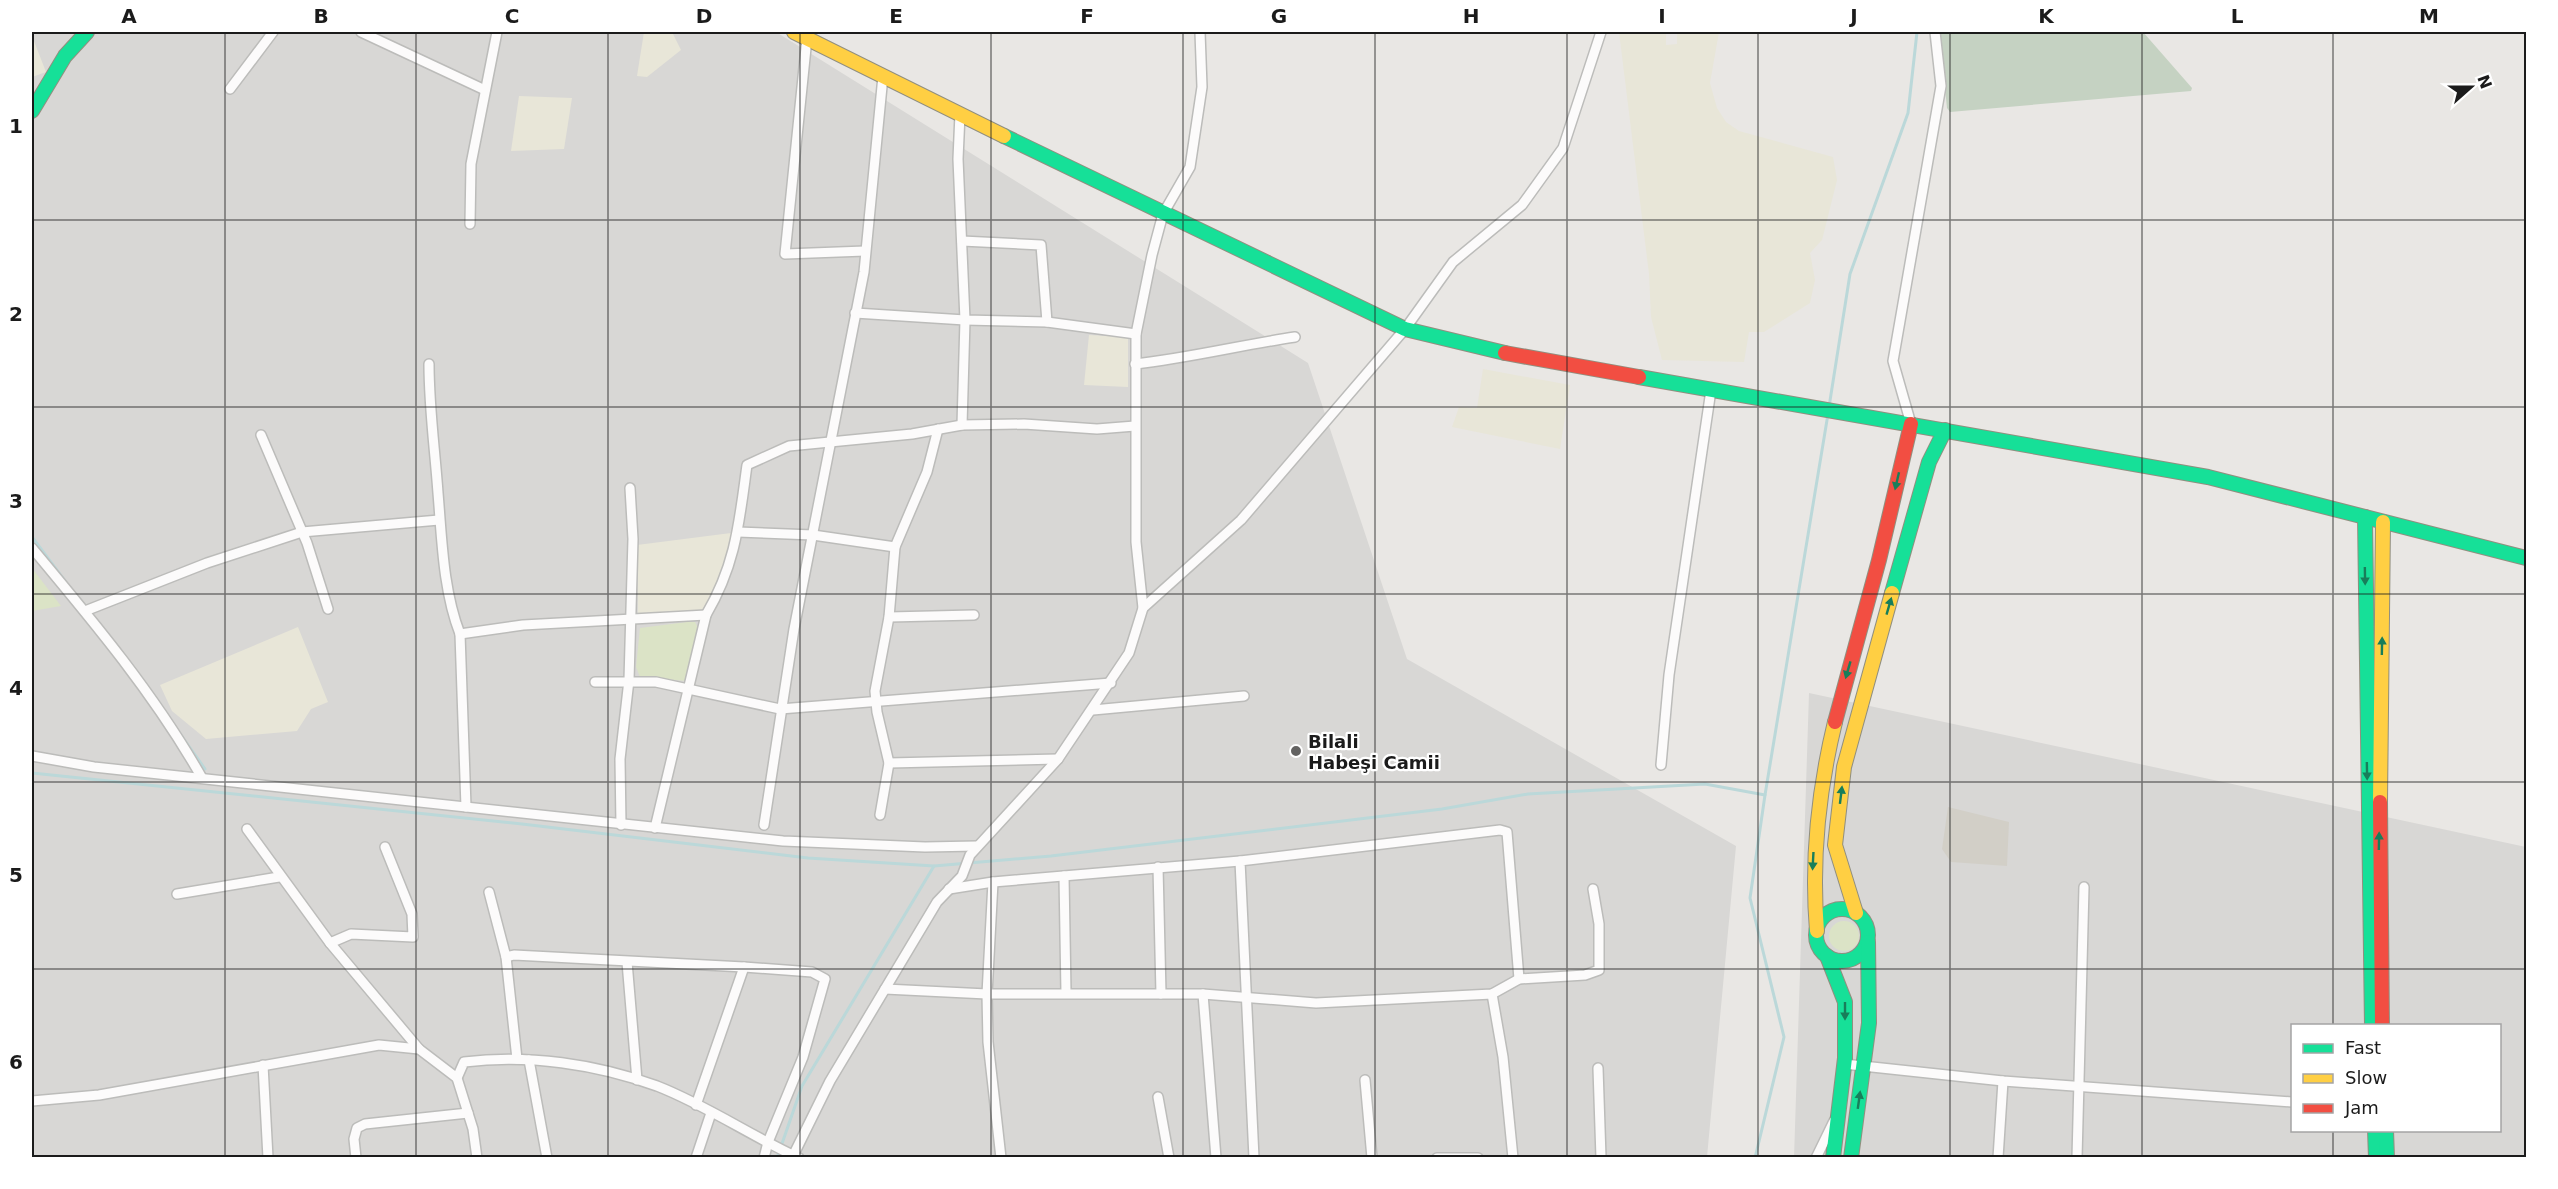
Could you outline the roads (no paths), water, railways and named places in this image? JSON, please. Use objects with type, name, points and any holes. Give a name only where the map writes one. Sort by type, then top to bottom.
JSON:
[{"type":"main road","points":[[32,111],[65,56],[87,32]]},
{"type":"main road","points":[[794,32],[1163,214],[1405,329],[1472,347],[2208,477],[2526,558]]},
{"type":"main road","points":[[1833,1158],[1844,1064],[1845,1002],[1827,956],[1818,945],[1811,894],[1814,841],[1830,741],[1874,577],[1911,424]]},
{"type":"main road","points":[[1851,1158],[1864,1066],[1872,980],[1867,928],[1856,913],[1835,845],[1844,767],[1929,462],[1945,430]]},
{"type":"main road","points":[[2365,517],[2372,1024]]},
{"type":"main road","points":[[2382,1024],[2379,914],[2383,522]]},
{"type":"main road","points":[[1817,930],[1824,917],[1830,912],[1844,909],[1856,913]]},
{"type":"main road","points":[[1827,956],[1848,961],[1861,954],[1868,942]]},
{"type":"main road","points":[[2375,1132],[2376,1158]]},
{"type":"main road","points":[[2386,1132],[2387,1158]]},
{"type":"street","points":[[230,89],[273,32]]},
{"type":"street","points":[[361,32],[485,90]]},
{"type":"street","points":[[470,224],[471,164],[497,32]]},
{"type":"street","points":[[457,1078],[464,1062],[501,1057],[593,1067],[658,1087],[795,1157],[830,1080],[937,902],[962,876],[970,855],[977,846],[1058,759],[1093,710],[1129,653],[1143,608],[1136,542],[1136,334],[1163,214],[1190,167],[1202,87],[1200,32]]},
{"type":"street","points":[[1143,608],[1240,520],[1405,329],[1453,262],[1522,205],[1563,148],[1601,32]]},
{"type":"street","points":[[1911,424],[1893,361],[1893,352],[1941,86],[1935,32]]},
{"type":"street","points":[[807,38],[785,254],[865,251]]},
{"type":"street","points":[[764,825],[780,709],[865,251],[883,76]]},
{"type":"street","points":[[960,114],[958,159],[965,320],[962,425]]},
{"type":"street","points":[[962,241],[1041,245],[1047,322]]},
{"type":"street","points":[[855,313],[965,320],[1047,322],[1136,334]]},
{"type":"street","points":[[1135,364],[1194,357],[1244,345],[1295,337]]},
{"type":"street","points":[[429,364],[429,416],[439,520],[451,611],[460,634],[465,807]]},
{"type":"street","points":[[1661,765],[1669,675],[1711,390]]},
{"type":"street","points":[[655,828],[706,615],[721,589],[738,532],[747,465],[789,446],[962,425],[1024,424],[1097,429],[1136,426]]},
{"type":"street","points":[[880,815],[889,763],[876,700],[889,617],[896,547],[927,472],[938,429]]},
{"type":"street","points":[[261,435],[302,532],[328,609]]},
{"type":"street","points":[[621,825],[620,759],[629,680],[631,618],[633,539],[630,489]]},
{"type":"street","points":[[85,611],[207,563],[302,532],[439,520]]},
{"type":"street","points":[[738,532],[813,535],[896,547]]},
{"type":"street","points":[[32,548],[85,611],[181,741],[202,778]]},
{"type":"street","points":[[460,634],[523,625],[706,615]]},
{"type":"street","points":[[889,617],[974,615]]},
{"type":"street","points":[[595,682],[629,680],[690,688],[780,709],[823,708],[876,700],[1111,683]]},
{"type":"street","points":[[1093,710],[1244,696]]},
{"type":"street","points":[[32,756],[94,766],[783,841],[925,847],[977,846]]},
{"type":"street","points":[[889,763],[1058,759]]},
{"type":"street","points":[[247,829],[279,877],[330,943],[419,1049],[457,1078],[468,1113],[477,1158]]},
{"type":"street","points":[[949,889],[993,882],[1240,861],[1500,830],[1507,832],[1519,979]]},
{"type":"street","points":[[330,943],[351,934],[413,937],[412,914],[385,847]]},
{"type":"street","points":[[1240,861],[1254,1158]]},
{"type":"street","points":[[1158,867],[1161,994]]},
{"type":"street","points":[[1064,876],[1066,993]]},
{"type":"street","points":[[177,894],[279,877]]},
{"type":"street","points":[[993,882],[987,994],[988,1042],[1000,1158]]},
{"type":"street","points":[[2077,1158],[2077,1088],[2084,887]]},
{"type":"street","points":[[885,989],[987,994],[1246,995],[1316,1003],[1492,994],[1519,979],[1585,975],[1599,970],[1599,924],[1593,889]]},
{"type":"street","points":[[489,892],[506,957],[517,1059]]},
{"type":"street","points":[[506,957],[744,967],[812,972],[825,979],[775,1146],[764,1158]]},
{"type":"street","points":[[627,962],[637,1080]]},
{"type":"street","points":[[696,1105],[744,967]]},
{"type":"street","points":[[1203,994],[1216,1158]]},
{"type":"street","points":[[1492,994],[1503,1057],[1513,1158]]},
{"type":"street","points":[[32,1101],[99,1095],[379,1045],[419,1049]]},
{"type":"street","points":[[529,1060],[547,1158]]},
{"type":"street","points":[[1844,1064],[2077,1088],[2291,1101]]},
{"type":"street","points":[[263,1065],[268,1158]]},
{"type":"street","points":[[1598,1068],[1601,1158]]},
{"type":"street","points":[[1365,1080],[1372,1158]]},
{"type":"street","points":[[1998,1158],[2003,1081]]},
{"type":"street","points":[[1158,1097],[1170,1158]]},
{"type":"street","points":[[1816,1158],[1839,1111]]},
{"type":"street","points":[[356,1158],[354,1139],[357,1128],[365,1124],[468,1113]]},
{"type":"street","points":[[696,1158],[711,1113]]},
{"type":"street","points":[[1437,1158],[1478,1158]]},
{"type":"waterway","points":[[1829,407],[1850,274],[1908,113],[1917,32]]},
{"type":"waterway","points":[[1755,1158],[1784,1037],[1750,898],[1828,414]]},
{"type":"waterway","points":[[32,537],[65,581]]},
{"type":"waterway","points":[[178,731],[205,769]]},
{"type":"waterway","points":[[32,773],[522,824],[808,858],[934,866],[1051,856],[1442,809],[1528,794],[1705,784],[1765,795]]},
{"type":"waterway","points":[[777,1158],[802,1086],[934,866]]},
{"type":"place","name":"Bilali Habeşi Camii","points":[[1296,751]]}]
